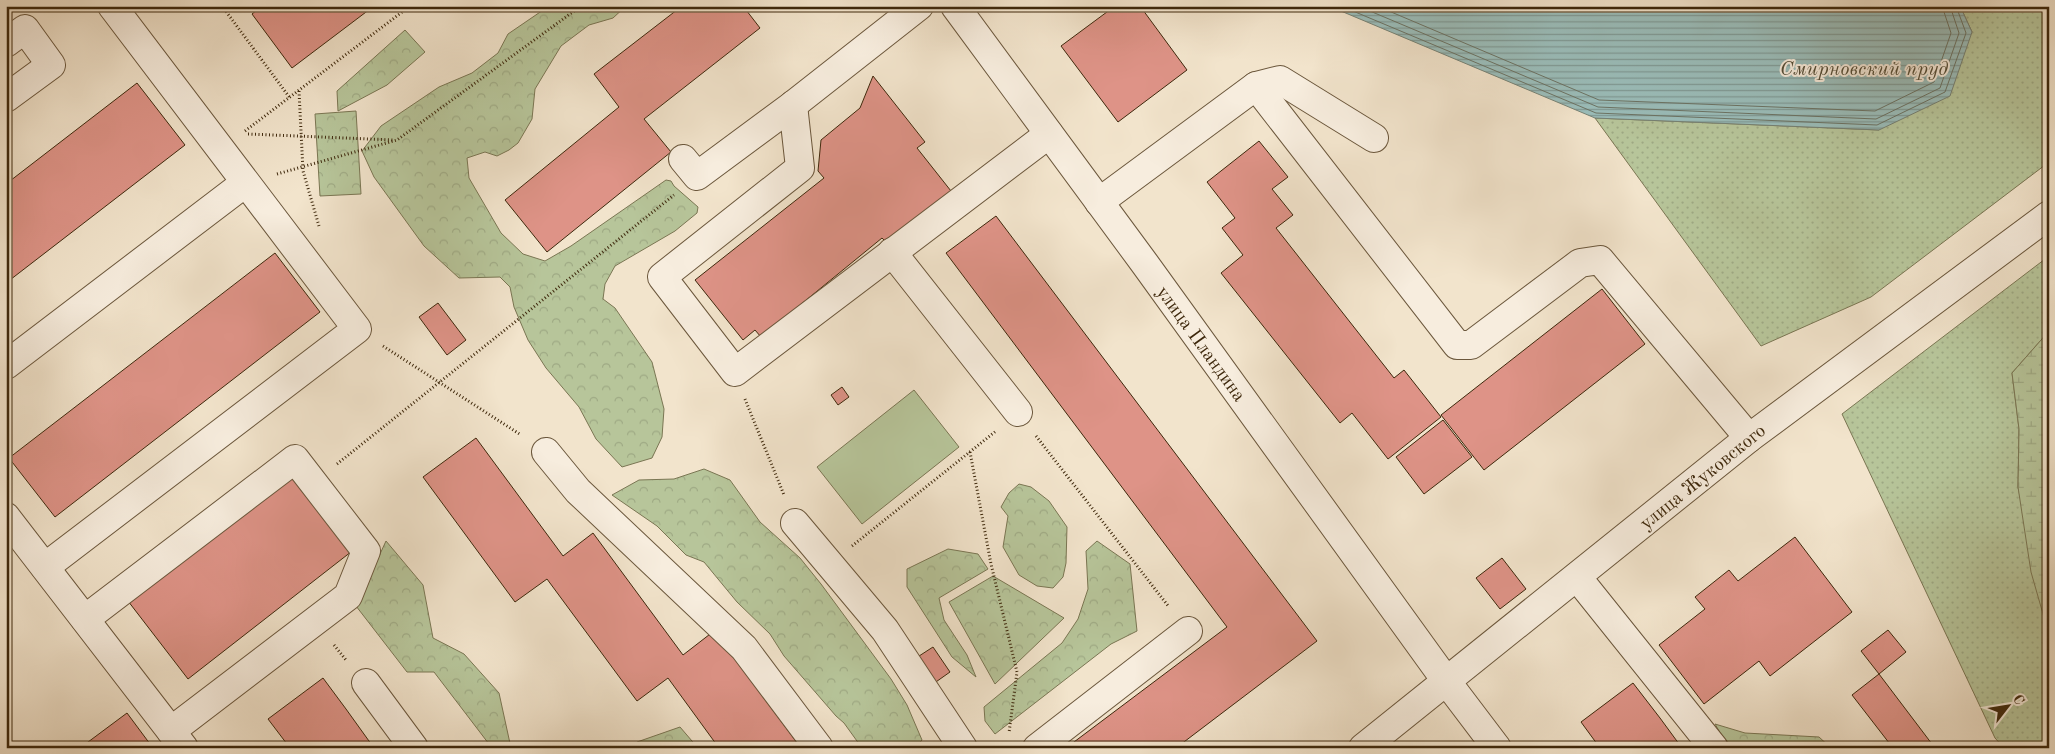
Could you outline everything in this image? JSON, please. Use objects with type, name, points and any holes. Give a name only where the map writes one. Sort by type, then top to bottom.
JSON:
[{"type":"street","points":[[45,567],[357,329],[112,6]]},
{"type":"street","points":[[690,168],[793,105],[919,6]]},
{"type":"street","name":"улица Пландина","points":[[955,6],[1497,748]]},
{"type":"street","points":[[6,43],[25,29],[51,65],[6,98]]},
{"type":"street","points":[[1099,202],[1256,86],[1280,80],[1374,138]]},
{"type":"street","points":[[1256,86],[1457,345],[1471,345],[1580,263],[1600,260],[1748,438]]},
{"type":"street","points":[[793,105],[800,168],[662,277],[735,372],[1049,134]]},
{"type":"street","points":[[6,365],[246,183]]},
{"type":"street","name":"улица Жуковского","points":[[1363,748],[1748,438],[2049,215]]},
{"type":"street","points":[[892,252],[1018,412]]},
{"type":"street","points":[[546,452],[578,491],[744,648],[818,748]]},
{"type":"street","points":[[6,517],[45,567],[85,619],[178,739],[348,596],[366,551],[295,459],[85,619]]},
{"type":"street","points":[[795,523],[886,630],[963,748]]},
{"type":"street","points":[[1577,577],[1714,748]]},
{"type":"street","points":[[1037,748],[1188,631]]},
{"type":"street","points":[[366,683],[414,748]]},
{"type":"path","points":[[222,6],[290,98]]},
{"type":"path","points":[[397,140],[242,134],[410,6]]},
{"type":"path","points":[[246,183],[397,140],[581,6]]},
{"type":"path","points":[[299,91],[302,167],[322,234]]},
{"type":"path","points":[[314,483],[440,382],[690,168]]},
{"type":"path","points":[[357,329],[546,452]]},
{"type":"path","points":[[735,372],[795,523]]},
{"type":"path","points":[[830,564],[1018,412],[1188,631]]},
{"type":"path","points":[[970,452],[991,564],[1017,672],[1009,738]]},
{"type":"path","points":[[316,622],[366,683]]},
{"type":"green space","points":[[549,6],[626,6],[613,18],[589,25],[561,46],[535,89],[532,119],[518,143],[497,156],[485,152],[467,158],[469,178],[501,233],[523,254],[545,261],[571,246],[666,180],[671,181],[674,186],[698,207],[697,213],[675,231],[615,266],[605,284],[603,299],[615,308],[652,362],[664,409],[662,437],[652,458],[622,467],[596,439],[579,407],[546,368],[528,340],[514,307],[510,287],[500,277],[459,278],[424,246],[374,177],[362,151],[381,126],[439,87],[472,73],[498,53],[508,34]]},
{"type":"green space","points":[[1960,6],[2049,6],[2049,162],[1871,297],[1761,346],[1595,118],[1879,130],[1972,32]]},
{"type":"green space","points":[[405,30],[425,52],[387,85],[338,111],[337,91]]},
{"type":"green space","points":[[356,111],[361,194],[320,196],[315,114]]},
{"type":"green space","points":[[2049,256],[2049,331],[2012,373],[2019,429],[2018,487],[2049,635],[2049,748],[2004,748],[1995,738],[1842,414]]},
{"type":"green space","points":[[2049,331],[2049,635],[2031,572],[2018,487],[2019,429],[2012,373]]},
{"type":"green space","points":[[914,390],[959,447],[862,524],[817,467]]},
{"type":"green space","points":[[704,469],[730,480],[760,522],[800,558],[821,584],[891,679],[907,705],[922,740],[915,748],[862,748],[844,723],[784,656],[770,634],[737,602],[704,562],[686,555],[657,526],[612,495],[639,480],[674,479]]},
{"type":"green space","points":[[1019,484],[1031,487],[1049,501],[1067,527],[1066,563],[1063,577],[1053,588],[1037,586],[1019,575],[1003,547],[1008,516],[1001,507],[1009,493]]},
{"type":"green space","points":[[386,541],[423,585],[433,638],[464,654],[499,693],[511,748],[492,748],[434,672],[407,672],[356,606]]},
{"type":"green space","points":[[1097,541],[1130,564],[1137,631],[1111,644],[995,734],[985,721],[984,707],[1062,643],[1078,619],[1088,589],[1086,551]]},
{"type":"green space","points":[[948,549],[978,554],[988,569],[939,598],[944,620],[967,655],[976,677],[952,657],[907,587],[907,569]]},
{"type":"green space","points":[[993,576],[1064,618],[995,684],[949,602]]},
{"type":"green space","points":[[1715,724],[1745,733],[1819,737],[1831,748],[1729,748]]},
{"type":"green space","points":[[680,727],[698,748],[639,748],[637,742]]},
{"type":"water","name":"Смирновский пруд","points":[[1329,6],[1960,6],[1972,32],[1950,96],[1879,130],[1595,118]]},
{"type":"building","points":[[262,6],[374,6],[292,68],[252,14]]},
{"type":"building","points":[[682,6],[743,6],[760,28],[644,119],[671,152],[547,252],[505,200],[619,107],[594,74]]},
{"type":"building","points":[[1115,6],[1140,6],[1187,70],[1118,122],[1061,46]]},
{"type":"building","points":[[873,76],[925,142],[917,148],[951,191],[886,242],[882,238],[761,337],[755,330],[743,340],[695,280],[824,178],[818,171],[821,140],[860,108]]},
{"type":"building","points":[[137,83],[185,145],[6,283],[6,184]]},
{"type":"building","points":[[1259,141],[1288,177],[1272,189],[1293,215],[1276,228],[1394,378],[1404,370],[1441,417],[1388,459],[1352,413],[1340,423],[1221,273],[1243,255],[1222,228],[1235,218],[1207,182]]},
{"type":"building","points":[[996,216],[1317,641],[1176,748],[1066,748],[1227,627],[946,253]]},
{"type":"building","points":[[275,253],[320,312],[55,517],[9,458]]},
{"type":"building","points":[[1602,289],[1645,344],[1484,470],[1441,415]]},
{"type":"building","points":[[438,303],[466,340],[447,355],[419,317]]},
{"type":"building","points":[[842,387],[849,397],[838,405],[831,395]]},
{"type":"building","points":[[1443,420],[1472,457],[1424,494],[1396,457]]},
{"type":"building","points":[[476,438],[563,556],[593,533],[683,655],[714,631],[801,748],[719,748],[668,678],[637,701],[547,579],[515,602],[423,477]]},
{"type":"building","points":[[295,471],[356,548],[188,679],[128,601]]},
{"type":"building","points":[[1795,537],[1852,612],[1770,676],[1759,661],[1704,704],[1659,645],[1705,609],[1695,597],[1729,570],[1738,581]]},
{"type":"building","points":[[1502,558],[1526,589],[1500,609],[1476,578]]},
{"type":"building","points":[[1888,630],[1906,652],[1879,674],[1861,651]]},
{"type":"building","points":[[933,647],[950,672],[933,684],[916,658]]},
{"type":"building","points":[[1879,674],[1935,748],[1893,748],[1852,695]]},
{"type":"building","points":[[323,678],[374,748],[290,748],[268,719]]},
{"type":"building","points":[[1633,683],[1682,748],[1600,748],[1581,722]]},
{"type":"building","points":[[127,713],[153,748],[80,748]]}]
